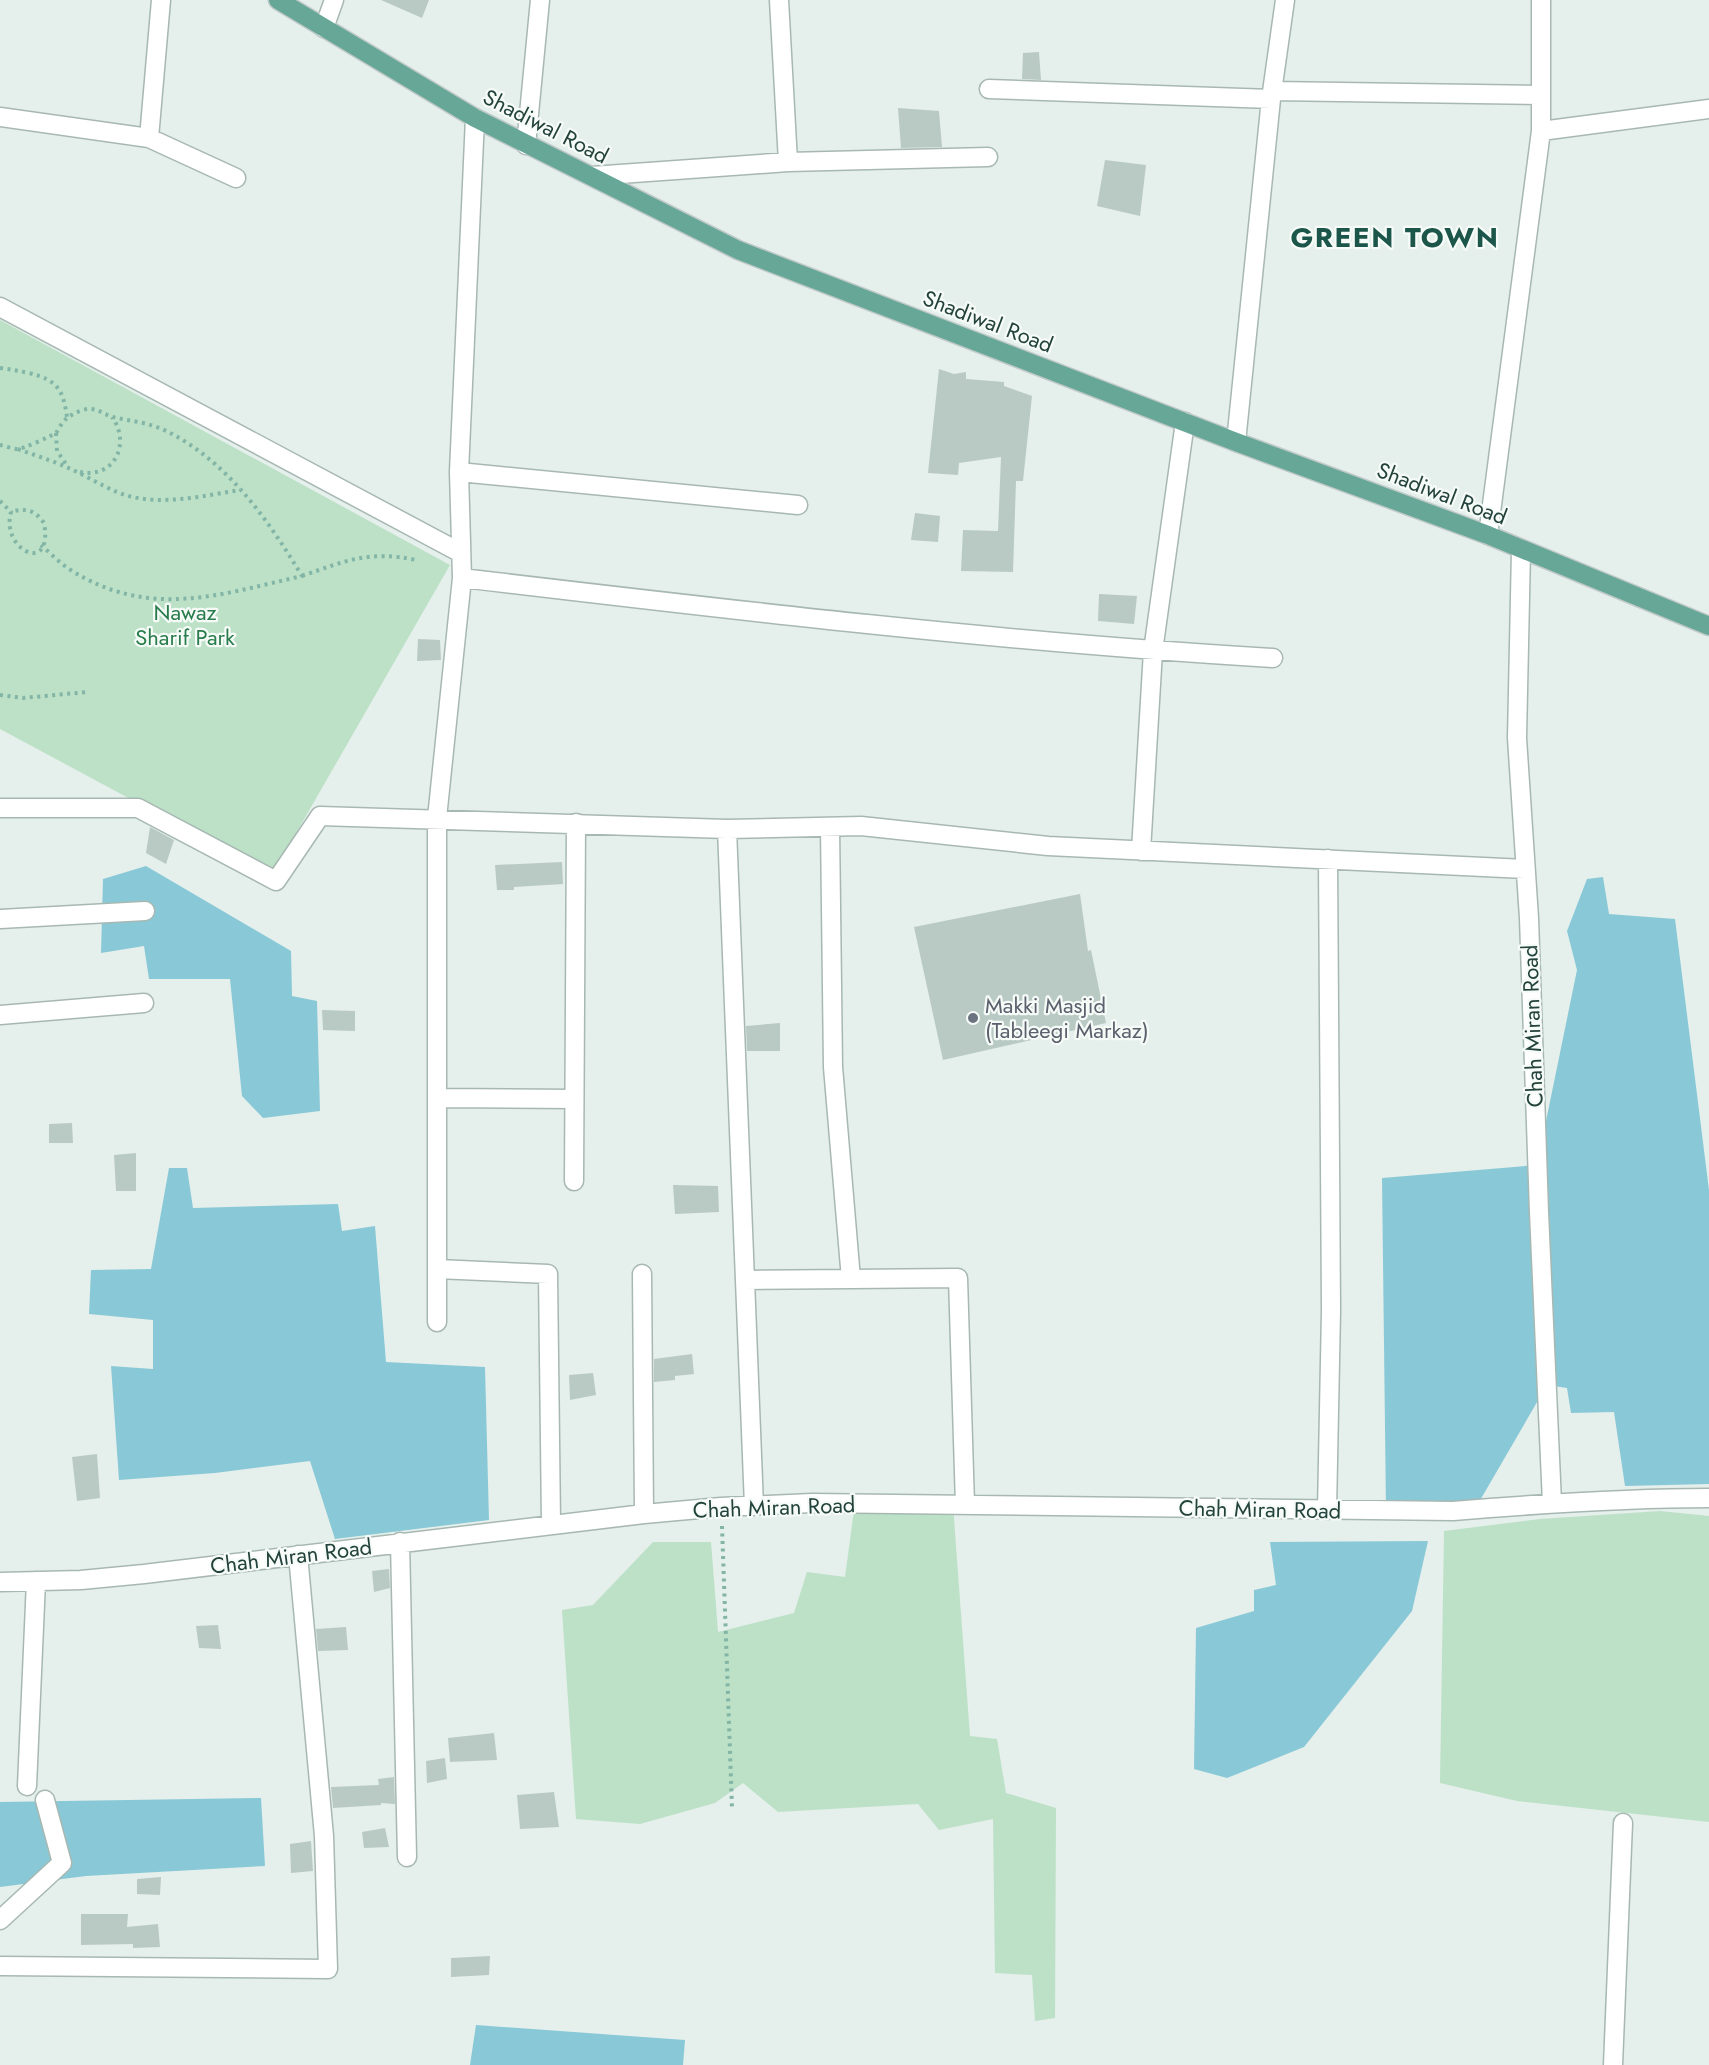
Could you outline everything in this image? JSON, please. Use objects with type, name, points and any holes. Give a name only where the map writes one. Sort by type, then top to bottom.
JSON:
[{"type":"main road","name":"Shadiwal Road","points":[[278,0],[475,118],[738,250],[1236,442],[1488,535],[1709,626]]},
{"type":"street","points":[[149,138],[161,0]]},
{"type":"street","points":[[324,28],[334,0]]},
{"type":"street","points":[[526,145],[540,0]]},
{"type":"street","points":[[779,0],[788,162]]},
{"type":"street","points":[[1236,442],[1284,0]]},
{"type":"street","points":[[1488,535],[1541,131],[1540,0]]},
{"type":"street","points":[[989,89],[1272,95],[1539,95]]},
{"type":"street","points":[[1541,131],[1709,109]]},
{"type":"street","points":[[0,117],[149,138],[236,178]]},
{"type":"street","points":[[437,1322],[437,818],[462,578],[459,472],[475,118]]},
{"type":"street","points":[[592,176],[788,162],[988,157]]},
{"type":"street","points":[[0,307],[461,553]]},
{"type":"street","points":[[1141,851],[1153,651],[1185,422]]},
{"type":"street","points":[[459,472],[798,505]]},
{"type":"street","name":"Chah Miran Road","points":[[1521,550],[1517,738],[1525,869],[1552,1503]]},
{"type":"street","points":[[462,578],[812,619],[1153,651],[1273,658]]},
{"type":"street","points":[[0,808],[138,808],[276,881],[320,816],[727,829],[861,826],[1048,846],[1525,869]]},
{"type":"street","points":[[574,1181],[576,823]]},
{"type":"street","points":[[830,826],[833,1067],[851,1279]]},
{"type":"street","points":[[727,829],[754,1506]]},
{"type":"street","points":[[1327,1510],[1331,1311],[1328,859]]},
{"type":"street","points":[[0,919],[145,911]]},
{"type":"street","points":[[0,1015],[144,1003]]},
{"type":"street","points":[[437,1098],[574,1099]]},
{"type":"street","points":[[437,1269],[548,1274],[551,1524]]},
{"type":"street","points":[[642,1274],[644,1514]]},
{"type":"street","points":[[745,1280],[958,1278],[965,1505]]},
{"type":"street","name":"Chah Miran Road","points":[[0,1582],[81,1580],[551,1524],[721,1507],[812,1503],[1453,1511],[1637,1498],[1709,1498]]},
{"type":"street","points":[[400,1542],[407,1857]]},
{"type":"street","points":[[0,1966],[328,1969],[324,1836],[298,1555]]},
{"type":"street","points":[[27,1786],[36,1581]]},
{"type":"street","points":[[0,1920],[62,1863],[45,1800]]},
{"type":"street","points":[[1613,2065],[1623,1823]]},
{"type":"path","points":[[0,368],[52,381],[62,395],[67,417]]},
{"type":"path","points":[[18,449],[56,432],[67,417],[93,409],[102,411],[111,417],[120,431],[118,455],[113,462],[100,471],[92,473],[75,471],[61,459],[57,451],[56,432]]},
{"type":"path","points":[[111,417],[134,420],[159,428],[185,441],[213,462],[241,490],[280,540],[302,576]]},
{"type":"path","points":[[0,445],[18,449],[75,471],[126,496],[153,500],[241,490]]},
{"type":"path","points":[[0,501],[12,512]]},
{"type":"path","points":[[5,519],[12,512],[25,509],[39,516],[44,523],[45,531],[41,545],[28,553],[20,554]]},
{"type":"path","points":[[41,545],[67,568],[88,580],[118,592],[152,599],[185,600],[203,597],[302,576],[363,556],[395,556],[416,560]]},
{"type":"path","points":[[0,695],[23,698],[87,692]]},
{"type":"path","points":[[721,1507],[732,1808]]},
{"type":"green space","name":"Nawaz Sharif Park","points":[[0,320],[450,565],[272,875],[0,729]]},
{"type":"green space","points":[[855,1503],[953,1505],[970,1736],[997,1739],[1006,1793],[1056,1808],[1055,2018],[1035,2021],[1032,1975],[995,1973],[993,1819],[939,1830],[918,1804],[778,1812],[743,1783],[715,1803],[640,1824],[576,1819],[562,1610],[593,1605],[653,1542],[711,1542],[718,1632],[794,1613],[807,1572],[845,1577]]},
{"type":"green space","points":[[1660,1511],[1709,1516],[1709,1822],[1517,1801],[1440,1783],[1444,1531],[1540,1519]]},
{"type":"water","points":[[146,866],[291,951],[292,996],[317,1001],[320,1111],[263,1118],[242,1096],[230,979],[149,979],[144,946],[101,953],[103,879]]},
{"type":"water","points":[[1603,877],[1609,914],[1675,919],[1709,1190],[1709,1484],[1625,1486],[1614,1412],[1571,1413],[1567,1388],[1547,1385],[1475,1509],[1386,1510],[1382,1178],[1537,1165],[1577,970],[1567,931],[1587,879]]},
{"type":"water","points":[[169,1168],[187,1168],[193,1208],[338,1204],[342,1231],[375,1226],[386,1362],[485,1367],[489,1520],[335,1539],[310,1461],[215,1473],[119,1480],[111,1366],[153,1369],[153,1320],[89,1314],[91,1270],[151,1269]]},
{"type":"water","points":[[1428,1541],[1412,1611],[1304,1747],[1227,1778],[1194,1769],[1196,1628],[1254,1611],[1254,1590],[1276,1585],[1270,1542]]},
{"type":"water","points":[[261,1798],[265,1866],[86,1876],[0,1887],[0,1802]]},
{"type":"water","points":[[476,2025],[685,2040],[683,2065],[470,2065]]},
{"type":"building","points":[[381,0],[429,0],[422,18]]},
{"type":"building","points":[[1039,52],[1041,80],[1022,79],[1023,53]]},
{"type":"building","points":[[898,108],[939,111],[942,147],[901,148]]},
{"type":"building","points":[[1105,160],[1146,165],[1140,216],[1097,206]]},
{"type":"building","points":[[939,369],[954,374],[966,372],[966,379],[1004,382],[1004,386],[1032,396],[1023,481],[1016,481],[1013,572],[961,571],[963,530],[998,531],[1001,457],[959,463],[958,475],[928,473]]},
{"type":"building","points":[[915,513],[940,516],[938,542],[911,540]]},
{"type":"building","points":[[1099,594],[1137,596],[1134,624],[1098,621]]},
{"type":"building","points":[[418,639],[440,640],[441,660],[417,661]]},
{"type":"building","points":[[150,827],[174,840],[166,864],[146,853]]},
{"type":"building","points":[[562,862],[563,884],[497,890],[495,865]]},
{"type":"building","points":[[1080,894],[1088,951],[1091,950],[1106,1023],[943,1060],[914,927]]},
{"type":"building","points":[[322,1010],[355,1011],[355,1031],[323,1030]]},
{"type":"building","points":[[780,1023],[780,1051],[747,1051],[746,1026]]},
{"type":"building","points":[[72,1123],[73,1143],[49,1143],[49,1124]]},
{"type":"building","points":[[136,1153],[136,1191],[116,1191],[114,1155]]},
{"type":"building","points":[[673,1185],[718,1186],[719,1212],[675,1214]]},
{"type":"building","points":[[692,1354],[694,1374],[675,1376],[675,1380],[654,1382],[654,1359]]},
{"type":"building","points":[[593,1373],[596,1395],[570,1400],[569,1375]]},
{"type":"building","points":[[97,1454],[100,1498],[77,1501],[72,1457]]},
{"type":"building","points":[[389,1569],[390,1588],[374,1592],[372,1571]]},
{"type":"building","points":[[218,1625],[221,1649],[199,1648],[196,1626]]},
{"type":"building","points":[[346,1627],[348,1650],[318,1651],[316,1629]]},
{"type":"building","points":[[494,1733],[497,1760],[450,1762],[448,1738]]},
{"type":"building","points":[[445,1758],[447,1779],[427,1783],[426,1761]]},
{"type":"building","points":[[394,1777],[395,1804],[381,1803],[381,1805],[333,1808],[331,1787],[379,1785],[378,1779]]},
{"type":"building","points":[[554,1792],[559,1827],[520,1829],[517,1795]]},
{"type":"building","points":[[385,1828],[389,1847],[364,1848],[362,1832]]},
{"type":"building","points":[[311,1841],[313,1871],[291,1873],[290,1844]]},
{"type":"building","points":[[161,1877],[160,1895],[137,1894],[137,1879]]},
{"type":"building","points":[[81,1914],[128,1914],[127,1927],[158,1924],[160,1947],[133,1948],[133,1944],[81,1945]]},
{"type":"building","points":[[490,1956],[489,1975],[451,1977],[451,1958]]},
{"type":"place","name":"Makki Masjid (Tableegi Markaz)","points":[[973,1018]]},
{"type":"district","name":"GREEN TOWN","points":[[1395,237]]}]
